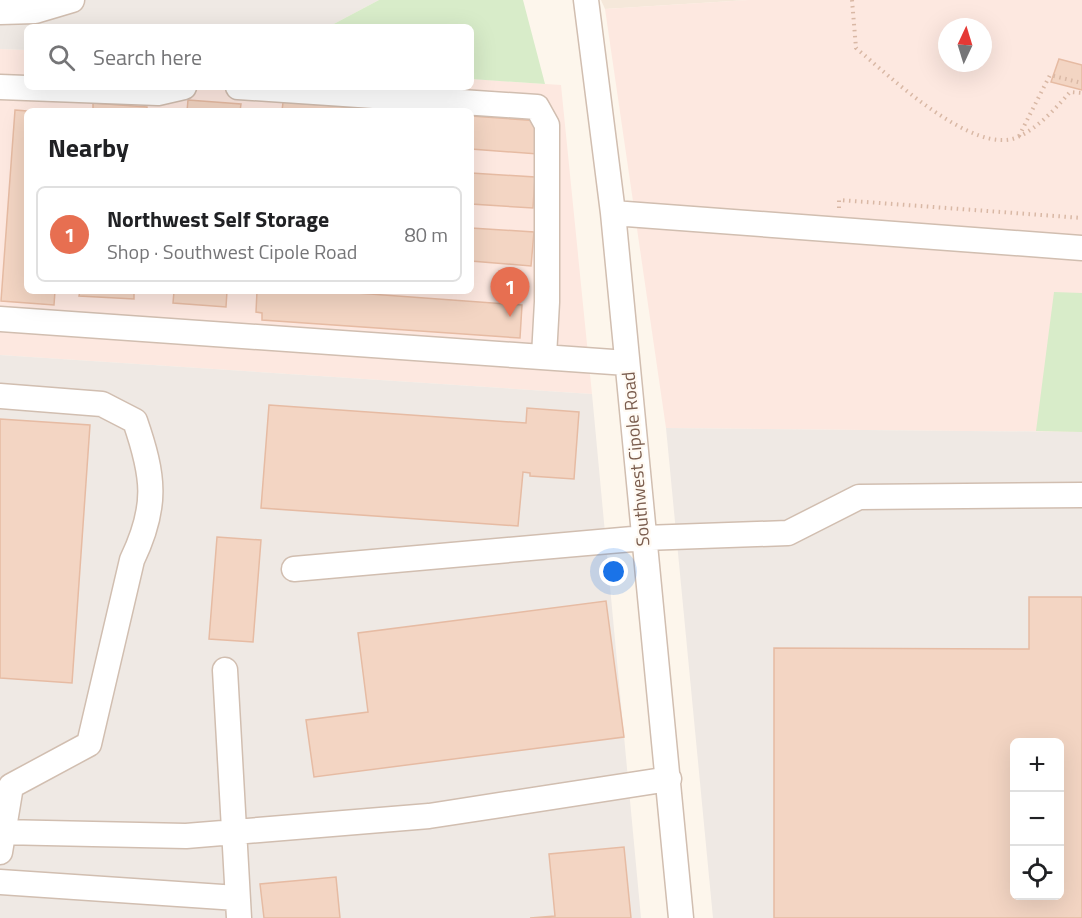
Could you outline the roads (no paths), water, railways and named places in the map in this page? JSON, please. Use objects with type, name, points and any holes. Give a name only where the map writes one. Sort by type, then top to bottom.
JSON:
[{"type":"street","points":[[0,12],[35,12],[72,0]]},
{"type":"street","name":"Southwest Cipole Road","points":[[586,0],[613,213],[681,918]]},
{"type":"street","points":[[0,87],[24,88]]},
{"type":"street","points":[[79,90],[158,93],[171,90]]},
{"type":"street","points":[[283,90],[537,107],[547,124],[547,302],[544,356]]},
{"type":"street","points":[[613,213],[1082,248]]},
{"type":"street","points":[[0,320],[627,363]]},
{"type":"street","points":[[0,396],[102,404],[135,421],[149,463],[152,491],[142,539],[132,560],[89,744],[5,786],[0,839],[186,836],[233,830],[429,816],[669,778]]},
{"type":"street","points":[[294,569],[644,538],[788,533],[859,497],[1082,495]]},
{"type":"street","points":[[0,882],[238,908],[225,670]]},
{"type":"place","name":"Northwest Self Storage","points":[[510,317]]}]
